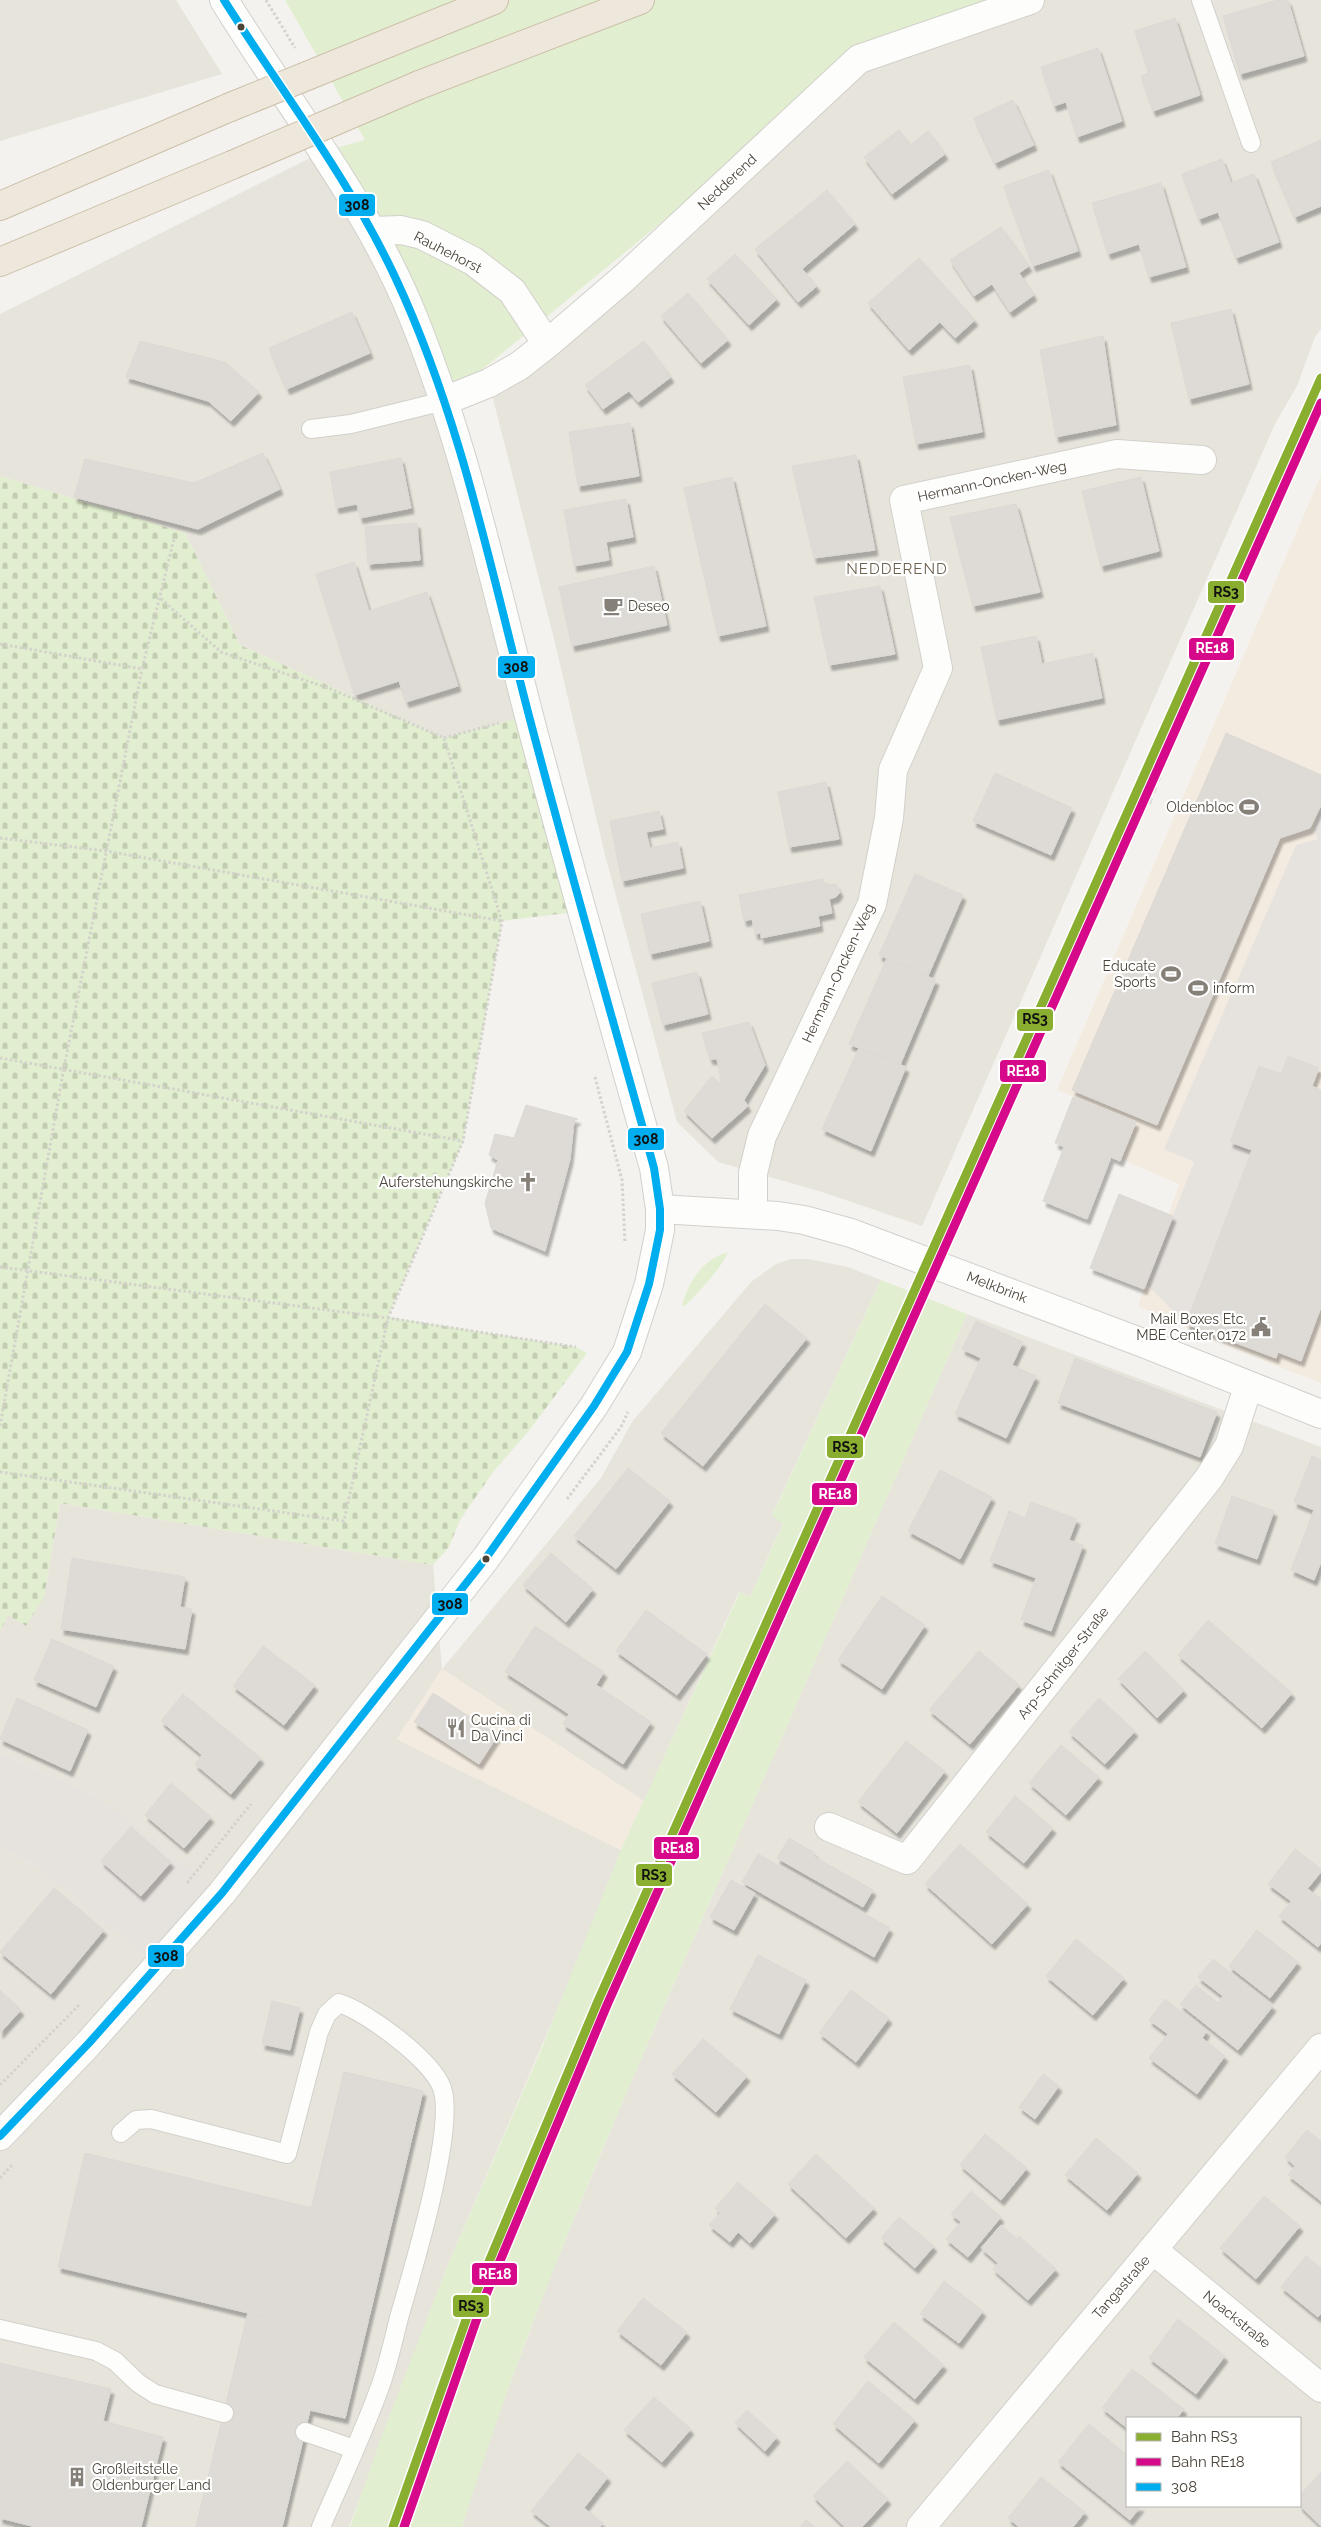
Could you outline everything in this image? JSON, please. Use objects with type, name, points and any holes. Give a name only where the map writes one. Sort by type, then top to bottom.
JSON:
[{"type":"highway","points":[[0,206],[228,108],[494,0]]},
{"type":"highway","points":[[0,262],[419,85],[640,0]]},
{"type":"street","points":[[0,2136],[89,2043],[222,1893],[413,1654],[560,1455],[594,1406],[627,1352],[637,1325],[656,1251],[660,1209],[655,1175],[529,716],[475,502],[444,401],[414,318],[373,231],[224,0]]},
{"type":"street","name":"Nedderend","points":[[444,401],[489,383],[519,366],[547,344],[624,278],[859,60],[1030,0]]},
{"type":"street","name":"Rauhehorst","points":[[373,231],[401,230],[422,236],[473,261],[512,291],[547,344]]},
{"type":"street","name":"Hermann-Oncken-Weg","points":[[753,1214],[753,1173],[762,1136],[872,904],[889,818],[893,770],[938,668],[904,500],[1117,454],[1202,460]]},
{"type":"street","name":"Melkbrink","points":[[660,1209],[753,1214],[804,1220],[884,1244],[1143,1343],[1248,1387],[1321,1414]]},
{"type":"street","name":"Arp-Schnitger-Straße","points":[[829,1827],[907,1860],[1219,1464],[1231,1440],[1248,1387]]},
{"type":"street","name":"Tangastraße","points":[[921,2527],[1321,2048]]},
{"type":"street","name":"Noackstraße","points":[[1153,2250],[1321,2388]]},
{"type":"lane","points":[[1201,0],[1251,143]]},
{"type":"lane","points":[[311,429],[351,424],[444,401]]},
{"type":"lane","points":[[121,2133],[136,2120],[151,2119],[287,2154],[319,2032],[327,2014],[339,2003],[354,2008],[423,2061],[442,2088],[445,2119],[440,2149],[415,2260],[382,2383],[321,2527]]},
{"type":"lane","points":[[0,2329],[96,2351],[115,2362],[138,2383],[155,2394],[224,2413]]},
{"type":"lane","points":[[305,2432],[354,2449]]},
{"type":"path","points":[[266,0],[299,55]]},
{"type":"path","points":[[0,1426],[64,1068],[106,851],[142,669],[174,539]]},
{"type":"path","points":[[160,598],[222,652],[331,690],[444,738],[529,716]]},
{"type":"path","points":[[0,644],[142,669]]},
{"type":"path","points":[[0,1472],[344,1521],[388,1318],[463,1141],[502,920],[444,738]]},
{"type":"path","points":[[0,838],[106,851],[502,920]]},
{"type":"path","points":[[0,1058],[463,1141]]},
{"type":"path","points":[[593,1071],[622,1180],[625,1245]]},
{"type":"path","points":[[0,1267],[388,1318],[576,1347]]},
{"type":"path","points":[[566,1501],[621,1427],[630,1410]]},
{"type":"path","points":[[185,1886],[253,1801]]},
{"type":"path","points":[[0,2085],[82,2002]]},
{"type":"path","points":[[0,2178],[17,2159]]},
{"type":"shaded area","points":[[0,0],[176,0],[222,74],[0,141]]},
{"type":"shaded area","points":[[1037,0],[1321,0],[1321,329],[1315,337],[1297,386],[1275,424],[922,1226],[822,1192],[718,1162],[677,1122],[605,855],[554,639],[489,383],[859,59]]},
{"type":"shaded area","points":[[322,152],[414,318],[529,715],[444,738],[240,645],[185,533],[0,476],[0,314]]},
{"type":"shaded area","points":[[1321,475],[1321,1383],[1241,1352],[1138,1306],[1179,1184],[1121,1159],[1136,1122],[1057,1090]]},
{"type":"shaded area","points":[[1321,809],[1321,1069],[1288,1056],[1281,1074],[1259,1066],[1231,1142],[1252,1150],[1186,1324],[1146,1284],[1194,1162],[1164,1149],[1296,845],[1318,839],[1313,829]]},
{"type":"shaded area","points":[[791,1259],[808,1259],[848,1267],[881,1280],[772,1515],[783,1523],[750,1597],[739,1592],[644,1801],[442,1669],[601,1478],[632,1422],[751,1282],[776,1264]]},
{"type":"shaded area","points":[[967,1314],[1321,1447],[1321,2527],[462,2527],[486,2448],[552,2272],[624,2098]]},
{"type":"shaded area","points":[[60,1503],[433,1565],[442,1669],[397,1739],[621,1850],[575,1968],[447,2267],[349,2527],[0,2527],[0,1847],[41,1869],[94,1795],[0,1753],[0,1631],[7,1615],[44,1597]]},
{"type":"shaded area","points":[[442,1669],[644,1801],[621,1850],[397,1739]]},
{"type":"shaded area","points":[[0,1753],[94,1795],[222,1893],[158,1965],[41,1869],[0,1847]]},
{"type":"green space","points":[[285,0],[1024,0],[859,60],[444,401],[322,152],[365,140]]},
{"type":"green space","points":[[0,476],[185,533],[240,645],[444,738],[529,715],[583,911],[502,921],[463,1141],[388,1317],[576,1347],[587,1353],[528,1432],[493,1472],[460,1520],[449,1547],[433,1565],[60,1503],[44,1597],[26,1626],[8,1615],[0,1631]]},
{"type":"green space","points":[[728,1252],[720,1267],[709,1280],[685,1306],[682,1305],[698,1272],[711,1260]]},
{"type":"green space","points":[[881,1280],[967,1314],[601,2152],[513,2375],[462,2527],[350,2527],[382,2435],[447,2267],[541,2050],[621,1850],[740,1592],[750,1597],[783,1524],[772,1516]]},
{"type":"building","points":[[1278,0],[1288,0],[1304,56],[1240,74],[1223,16]]},
{"type":"building","points":[[1175,18],[1200,95],[1153,111],[1141,76],[1149,73],[1135,31]]},
{"type":"building","points":[[1098,48],[1122,121],[1077,137],[1066,102],[1054,106],[1041,67]]},
{"type":"building","points":[[1013,100],[1034,145],[995,163],[974,118]]},
{"type":"building","points":[[899,130],[910,145],[928,131],[945,154],[892,194],[864,157]]},
{"type":"building","points":[[1321,140],[1321,206],[1295,217],[1271,162]]},
{"type":"building","points":[[1222,159],[1231,183],[1254,174],[1279,242],[1236,258],[1218,212],[1199,219],[1182,174]]},
{"type":"building","points":[[1049,170],[1078,251],[1033,266],[1004,186]]},
{"type":"building","points":[[1161,183],[1186,267],[1149,277],[1139,244],[1108,254],[1092,203]]},
{"type":"building","points":[[827,190],[855,224],[802,269],[817,286],[798,302],[755,249]]},
{"type":"building","points":[[1001,227],[1029,266],[1019,273],[1034,295],[1010,312],[992,284],[974,296],[950,260]]},
{"type":"building","points":[[735,254],[777,299],[749,325],[707,279]]},
{"type":"building","points":[[919,258],[975,320],[955,338],[940,322],[909,350],[868,303]]},
{"type":"building","points":[[688,293],[728,340],[701,363],[661,316]]},
{"type":"building","points":[[1231,309],[1249,384],[1189,399],[1171,323]]},
{"type":"building","points":[[352,312],[370,353],[287,389],[269,348]]},
{"type":"building","points":[[1103,336],[1116,425],[1056,437],[1040,350]]},
{"type":"building","points":[[140,341],[225,362],[259,392],[231,421],[208,401],[126,377]]},
{"type":"building","points":[[644,341],[671,377],[638,402],[629,391],[603,409],[585,385]]},
{"type":"building","points":[[970,365],[982,432],[916,444],[903,377]]},
{"type":"building","points":[[630,423],[639,476],[578,486],[569,432]]},
{"type":"building","points":[[263,453],[280,489],[198,529],[74,497],[85,459],[194,483]]},
{"type":"building","points":[[856,455],[875,550],[814,558],[792,466]]},
{"type":"building","points":[[401,458],[411,508],[360,518],[357,504],[336,508],[330,472]]},
{"type":"building","points":[[732,477],[766,626],[718,636],[684,488]]},
{"type":"building","points":[[1141,477],[1159,551],[1101,566],[1082,491]]},
{"type":"building","points":[[626,499],[633,537],[606,542],[609,560],[574,566],[564,510]]},
{"type":"building","points":[[1016,504],[1040,592],[973,606],[950,517]]},
{"type":"building","points":[[417,523],[420,560],[368,564],[365,527]]},
{"type":"building","points":[[354,562],[369,611],[427,592],[458,686],[406,702],[399,681],[355,695],[316,574]]},
{"type":"building","name":"Deseo","points":[[654,566],[667,625],[572,646],[559,587]]},
{"type":"building","points":[[880,586],[895,654],[829,665],[814,597]]},
{"type":"building","points":[[1036,636],[1042,664],[1093,653],[1102,698],[997,720],[981,647]]},
{"type":"building","points":[[1226,733],[1321,775],[1321,805],[1310,828],[1280,838],[1157,1125],[1072,1090]]},
{"type":"building","points":[[995,773],[1072,808],[1051,855],[973,821]]},
{"type":"building","points":[[826,782],[839,839],[789,847],[778,792]]},
{"type":"building","points":[[659,811],[663,829],[646,832],[650,848],[678,842],[683,868],[622,881],[610,821]]},
{"type":"building","points":[[915,874],[963,895],[928,976],[879,955]]},
{"type":"building","points":[[823,879],[824,885],[836,884],[840,892],[836,897],[829,899],[832,913],[818,916],[820,926],[761,938],[761,933],[755,934],[752,919],[744,921],[739,895]]},
{"type":"building","points":[[700,901],[709,941],[650,954],[641,914]]},
{"type":"building","points":[[887,958],[936,980],[900,1065],[849,1044]]},
{"type":"building","points":[[697,972],[708,1014],[663,1025],[652,983]]},
{"type":"building","points":[[749,1022],[765,1065],[744,1100],[748,1106],[712,1138],[684,1111],[712,1076],[722,1085],[717,1059],[710,1059],[702,1033]]},
{"type":"building","points":[[859,1048],[906,1067],[871,1151],[822,1129]]},
{"type":"building","points":[[1288,1056],[1319,1068],[1312,1086],[1321,1090],[1321,1307],[1301,1361],[1278,1352],[1276,1358],[1186,1324],[1252,1150],[1230,1142],[1259,1066],[1281,1074]]},
{"type":"building","points":[[1073,1097],[1136,1122],[1120,1161],[1111,1157],[1087,1219],[1043,1201],[1064,1147],[1055,1143]]},
{"type":"building","name":"Auferstehungskirche","points":[[526,1105],[578,1119],[574,1121],[570,1159],[545,1251],[491,1228],[485,1203],[498,1160],[489,1155],[495,1134],[514,1138]]},
{"type":"building","points":[[1119,1194],[1173,1216],[1144,1289],[1090,1268]]},
{"type":"building","points":[[765,1304],[807,1338],[703,1466],[661,1433]]},
{"type":"building","points":[[976,1321],[1023,1342],[1012,1365],[1036,1376],[1006,1438],[955,1414],[981,1358],[962,1349]]},
{"type":"building","points":[[1075,1358],[1217,1412],[1200,1457],[1058,1403]]},
{"type":"building","points":[[1312,1456],[1321,1460],[1321,1562],[1314,1580],[1291,1570],[1314,1510],[1294,1502]]},
{"type":"building","points":[[628,1468],[670,1501],[616,1569],[574,1536]]},
{"type":"building","points":[[940,1470],[992,1497],[960,1559],[908,1531]]},
{"type":"building","points":[[1232,1496],[1274,1511],[1257,1559],[1215,1544]]},
{"type":"building","points":[[1031,1502],[1077,1519],[1069,1540],[1083,1545],[1051,1631],[1021,1620],[1036,1578],[990,1561],[1009,1511],[1025,1518]]},
{"type":"building","points":[[551,1553],[593,1589],[566,1622],[523,1585]]},
{"type":"building","points":[[72,1558],[185,1577],[180,1607],[192,1609],[185,1649],[61,1629]]},
{"type":"building","points":[[882,1596],[925,1625],[882,1689],[838,1660]]},
{"type":"building","points":[[646,1610],[707,1654],[677,1695],[616,1651]]},
{"type":"building","points":[[1208,1620],[1292,1693],[1262,1728],[1178,1655]]},
{"type":"building","points":[[535,1626],[604,1672],[596,1685],[651,1722],[623,1764],[563,1724],[569,1714],[505,1672]]},
{"type":"building","points":[[52,1639],[114,1666],[96,1707],[34,1680]]},
{"type":"building","points":[[263,1646],[315,1685],[284,1725],[233,1686]]},
{"type":"building","points":[[979,1651],[1019,1685],[970,1744],[929,1710]]},
{"type":"building","points":[[1145,1651],[1184,1690],[1157,1718],[1118,1679]]},
{"type":"building","name":"Cucina di Da Vinci","points":[[433,1693],[498,1735],[479,1764],[414,1722]]},
{"type":"building","points":[[183,1694],[261,1758],[231,1794],[195,1764],[202,1755],[161,1721]]},
{"type":"building","points":[[17,1698],[88,1730],[70,1771],[0,1739]]},
{"type":"building","points":[[1099,1698],[1135,1731],[1105,1764],[1069,1732]]},
{"type":"building","points":[[906,1741],[945,1771],[897,1833],[858,1802]]},
{"type":"building","points":[[1061,1745],[1099,1777],[1066,1815],[1029,1783]]},
{"type":"building","points":[[171,1783],[211,1817],[184,1848],[145,1815]]},
{"type":"building","points":[[1015,1796],[1053,1828],[1024,1863],[986,1832]]},
{"type":"building","points":[[131,1827],[171,1862],[141,1896],[101,1861]]},
{"type":"building","points":[[789,1838],[815,1853],[813,1856],[873,1890],[863,1907],[777,1858]]},
{"type":"building","points":[[960,1844],[1028,1904],[992,1944],[925,1884]]},
{"type":"building","points":[[1295,1849],[1321,1869],[1321,1872],[1308,1888],[1304,1886],[1291,1901],[1268,1884]]},
{"type":"building","points":[[758,1854],[890,1928],[874,1957],[742,1882]]},
{"type":"building","points":[[731,1880],[755,1893],[734,1930],[710,1917]]},
{"type":"building","points":[[1304,1886],[1321,1899],[1321,1943],[1318,1947],[1279,1916]]},
{"type":"building","points":[[54,1888],[104,1930],[51,1994],[0,1952]]},
{"type":"building","points":[[1257,1930],[1298,1962],[1270,1998],[1229,1966]]},
{"type":"building","points":[[1076,1939],[1124,1978],[1093,2015],[1046,1976]]},
{"type":"building","points":[[758,1955],[806,1980],[779,2034],[730,2009]]},
{"type":"building","points":[[1213,1959],[1273,2006],[1238,2050],[1180,2004],[1196,1985],[1218,2003],[1223,1996],[1198,1977]]},
{"type":"building","points":[[0,1990],[21,2010],[0,2033]]},
{"type":"building","points":[[851,1990],[889,2018],[856,2062],[819,2033]]},
{"type":"building","points":[[1165,1999],[1207,2031],[1202,2038],[1225,2056],[1197,2094],[1149,2058],[1168,2034],[1149,2020]]},
{"type":"building","points":[[272,2001],[300,2008],[290,2050],[262,2044]]},
{"type":"building","points":[[703,2039],[747,2076],[716,2112],[672,2074]]},
{"type":"building","points":[[344,2072],[423,2091],[345,2418],[310,2410],[282,2527],[196,2527],[248,2313],[58,2267],[85,2153],[312,2208]]},
{"type":"building","points":[[344,2072],[423,2091],[345,2418],[310,2410],[282,2527],[196,2527],[248,2313],[284,2322]]},
{"type":"building","points":[[1043,2074],[1059,2086],[1035,2119],[1019,2107]]},
{"type":"building","points":[[1307,2130],[1321,2141],[1321,2201],[1288,2175],[1295,2166],[1285,2157]]},
{"type":"building","points":[[985,2134],[1027,2168],[1001,2200],[960,2165]]},
{"type":"building","points":[[1096,2138],[1138,2173],[1107,2210],[1065,2175]]},
{"type":"building","points":[[816,2154],[874,2208],[846,2238],[788,2184]]},
{"type":"building","points":[[738,2182],[775,2214],[750,2243],[738,2232],[730,2242],[709,2225],[720,2213],[715,2208]]},
{"type":"building","points":[[971,2191],[1001,2217],[968,2257],[946,2239],[961,2222],[951,2214]]},
{"type":"building","points":[[1264,2196],[1300,2226],[1256,2279],[1220,2248]]},
{"type":"building","points":[[899,2217],[934,2246],[915,2268],[881,2238]]},
{"type":"building","points":[[1001,2225],[1017,2239],[1019,2236],[1056,2269],[1028,2300],[993,2269],[998,2263],[981,2248]]},
{"type":"building","points":[[1306,2256],[1321,2268],[1321,2313],[1318,2317],[1281,2287]]},
{"type":"building","points":[[944,2281],[983,2311],[959,2343],[920,2314]]},
{"type":"building","points":[[643,2298],[687,2332],[661,2365],[617,2331]]},
{"type":"building","points":[[1178,2319],[1225,2356],[1196,2394],[1149,2358]]},
{"type":"building","points":[[894,2322],[944,2365],[915,2399],[864,2357]]},
{"type":"building","name":"Großleitstelle Oldenburger Land","points":[[0,2363],[111,2389],[103,2421],[163,2437],[141,2527],[36,2527],[0,2518]]},
{"type":"building","points":[[1132,2369],[1184,2409],[1178,2417],[1126,2417],[1126,2427],[1102,2408]]},
{"type":"building","points":[[868,2381],[915,2420],[879,2463],[833,2424]]},
{"type":"building","points":[[654,2397],[691,2429],[662,2462],[624,2430]]},
{"type":"building","points":[[747,2410],[777,2437],[765,2451],[735,2423]]},
{"type":"building","points":[[1089,2424],[1126,2454],[1126,2507],[1140,2507],[1130,2520],[1058,2462]]},
{"type":"building","points":[[578,2453],[608,2477],[584,2508],[603,2523],[600,2527],[551,2527],[531,2511]]},
{"type":"building","points":[[847,2461],[888,2499],[862,2527],[845,2527],[813,2496]]},
{"type":"building","points":[[1321,2472],[1321,2526],[1301,2507],[1301,2494]]},
{"type":"building","points":[[1041,2477],[1085,2512],[1073,2527],[1019,2527],[1008,2518]]},
{"type":"building","points":[[806,2520],[815,2527],[800,2527]]},
{"type":"railway","points":[[1149,804],[1242,558]]},
{"type":"rail line","name":"RS3","points":[[393,2527],[473,2300],[598,2001],[1321,378]]},
{"type":"rail line","name":"RE18","points":[[404,2527],[482,2304],[607,2005],[1321,403]]},
{"type":"transit line","name":"308","points":[[0,2136],[89,2043],[222,1893],[486,1558],[594,1406],[627,1352],[649,1284],[660,1230],[660,1209],[654,1168],[543,769],[472,492],[438,384],[418,331],[378,242],[337,171],[224,0]]},
{"type":"place","name":"Deseo","points":[[613,606]]},
{"type":"place","name":"Oldenbloc","points":[[1249,807]]},
{"type":"place","name":"Educate Sports","points":[[1171,974]]},
{"type":"place","name":"inform","points":[[1198,988]]},
{"type":"place","name":"Auferstehungskirche","points":[[528,1182]]},
{"type":"place","name":"Mail Boxes Etc. MBE Center 0172","points":[[1261,1327]]},
{"type":"place","name":"Cucina di Da Vinci","points":[[456,1728]]},
{"type":"place","name":"Großleitstelle Oldenburger Land","points":[[77,2477]]},
{"type":"district","name":"NEDDEREND","points":[[897,569]]}]
